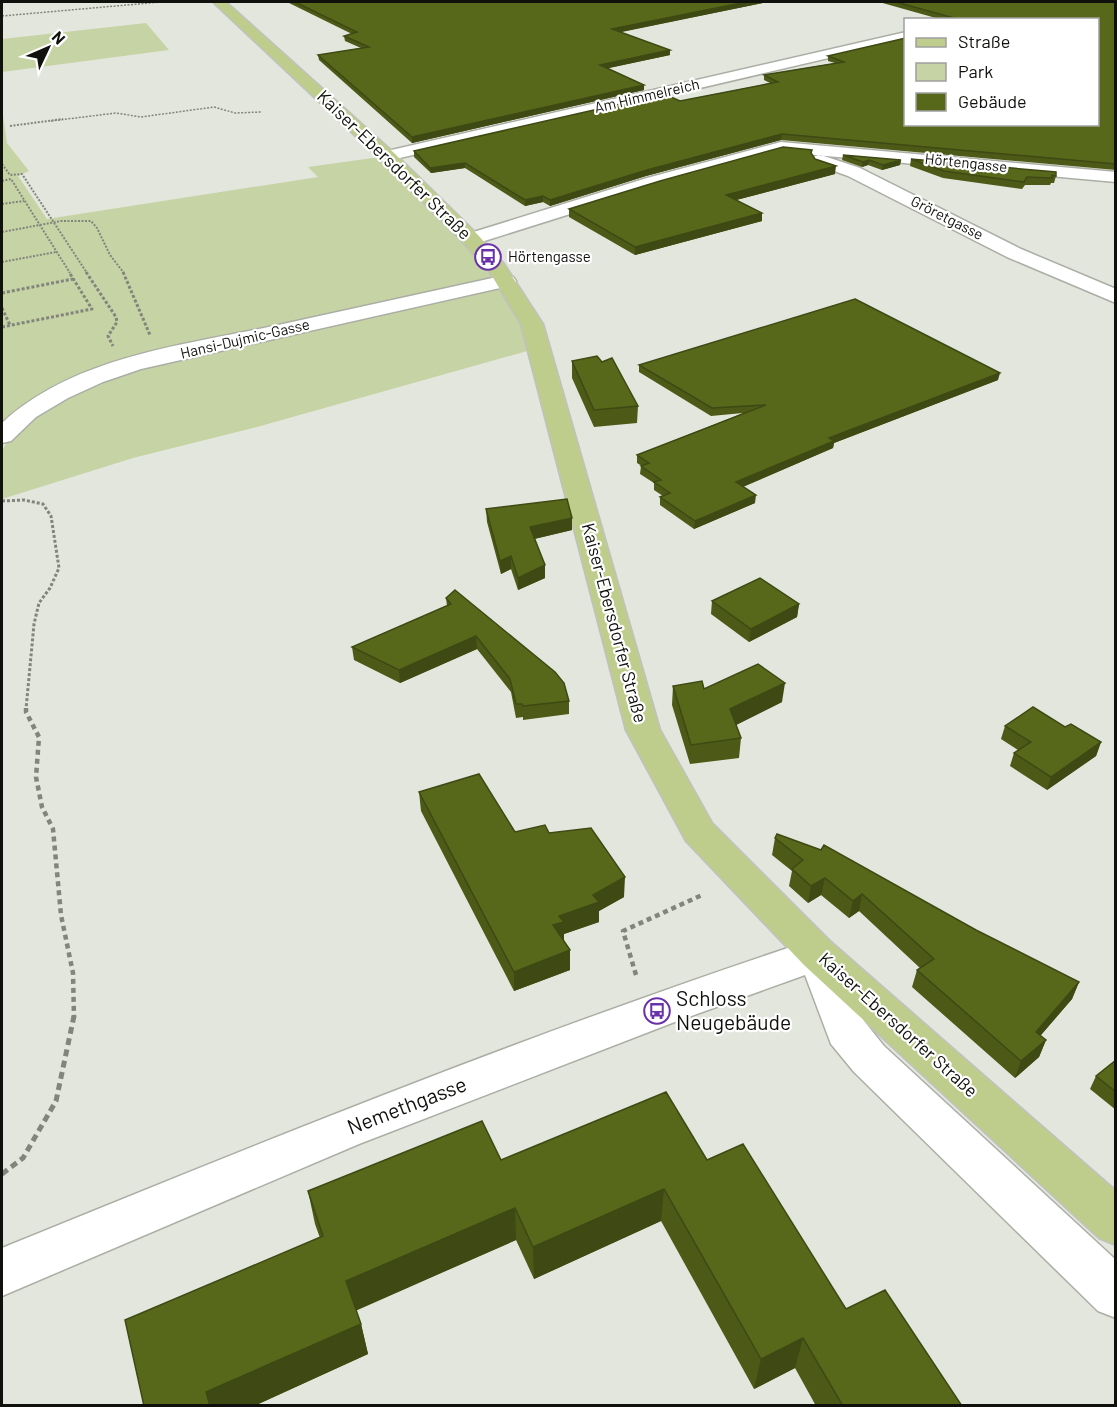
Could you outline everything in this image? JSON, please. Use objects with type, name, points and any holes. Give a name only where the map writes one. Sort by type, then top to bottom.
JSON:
[{"type":"main road","name":"Kaiser-Ebersdorfer Straße","points":[[219,2],[387,156],[471,239],[506,281],[532,324],[643,730],[699,832],[818,954],[1116,1222]]},
{"type":"street","name":"Am Himmelreich","points":[[387,156],[904,36]]},
{"type":"street","name":"Hörtengasse","points":[[471,239],[653,182],[776,148],[799,147],[1116,177]]},
{"type":"street","name":"Gröretgasse","points":[[776,148],[810,156],[854,172],[1014,253],[1116,297]]},
{"type":"street","name":"Hansi-Dujmic-Gasse","points":[[2,436],[27,410],[123,363],[506,281]]},
{"type":"street","name":"Nemethgasse","points":[[2,1272],[343,1130],[657,1011],[818,954]]},
{"type":"street","points":[[818,954],[846,1031],[869,1059],[1116,1294]]},
{"type":"path","points":[[2,16],[161,2]]},
{"type":"path","points":[[10,126],[116,113],[141,117],[214,107],[235,113],[261,112]]},
{"type":"path","points":[[2,164],[10,175],[22,174],[53,223],[116,317],[117,321],[108,336],[123,363],[144,346],[151,334],[123,270],[110,255],[97,228],[91,221],[77,220],[53,223],[2,232]]},
{"type":"path","points":[[2,181],[11,179],[92,309],[2,327]]},
{"type":"path","points":[[2,204],[24,201]]},
{"type":"path","points":[[2,262],[56,252]]},
{"type":"path","points":[[2,293],[73,279]]},
{"type":"path","points":[[2,308],[10,326]]},
{"type":"path","points":[[2,501],[24,500],[43,504],[51,516],[59,568],[50,588],[39,603],[34,624],[26,712],[39,736],[36,777],[42,807],[53,829],[61,915],[73,973],[74,1020],[56,1101],[23,1158],[2,1174]]},
{"type":"path","points":[[636,975],[622,932],[702,895]]},
{"type":"green space","points":[[146,23],[169,50],[2,72],[2,39]]},
{"type":"green space","points":[[2,108],[7,143],[29,171],[18,176],[47,219],[318,177],[308,167],[387,156],[471,239],[538,348],[257,427],[133,458],[2,499],[2,451],[8,440],[2,429]]},
{"type":"building","points":[[295,2],[746,2],[612,29],[670,50],[600,65],[644,85],[412,137],[318,55],[369,47],[344,36],[357,32]]},
{"type":"building","points":[[896,2],[1116,2],[1116,164],[782,134],[647,170],[550,200],[543,196],[525,200],[465,163],[430,168],[414,151],[664,94],[680,101],[778,82],[764,75],[844,62],[828,56],[904,38],[904,126],[1099,126],[1099,18],[954,18]]},
{"type":"building","points":[[783,147],[812,150],[811,153],[815,159],[836,166],[726,195],[762,213],[635,247],[569,209],[660,181]]},
{"type":"building","points":[[843,155],[901,160],[883,165],[869,160],[863,162]]},
{"type":"building","points":[[911,159],[1056,172],[1056,176],[1052,175],[1052,178],[1027,177],[1024,182],[944,171]]},
{"type":"building","points":[[855,299],[1000,373],[829,438],[834,441],[736,482],[756,495],[695,521],[660,497],[670,493],[654,482],[661,480],[641,466],[649,463],[637,455],[766,405],[712,408],[639,365]]},
{"type":"building","points":[[597,356],[602,362],[612,358],[638,406],[594,410],[572,361]]},
{"type":"building","points":[[567,499],[572,518],[530,527],[545,565],[518,578],[511,556],[500,561],[486,509]]},
{"type":"building","points":[[760,578],[799,604],[751,629],[712,601]]},
{"type":"building","points":[[455,590],[555,672],[564,683],[569,701],[523,706],[516,704],[510,679],[476,636],[399,670],[352,647],[451,604],[446,598]]},
{"type":"building","points":[[758,664],[785,683],[730,709],[741,738],[691,745],[673,686],[702,681],[704,689]]},
{"type":"building","points":[[1033,707],[1065,727],[1071,724],[1101,742],[1051,777],[1014,753],[1031,742],[1005,726]]},
{"type":"building","points":[[479,774],[515,832],[545,825],[549,833],[591,828],[625,877],[593,895],[599,902],[559,916],[564,922],[553,925],[570,950],[514,972],[419,792]]},
{"type":"building","points":[[777,834],[821,850],[824,845],[976,930],[1079,982],[1036,1032],[1046,1040],[1021,1061],[917,970],[934,959],[862,894],[853,901],[825,878],[811,886],[792,869],[803,860],[775,838]]},
{"type":"building","points":[[1116,1060],[1116,1092],[1096,1076]]},
{"type":"building","points":[[666,1092],[707,1160],[743,1144],[846,1309],[885,1290],[962,1406],[843,1406],[803,1338],[761,1359],[664,1189],[533,1247],[515,1208],[346,1281],[361,1324],[206,1392],[210,1406],[144,1406],[125,1320],[323,1236],[308,1191],[482,1121],[501,1160]]},
{"type":"place","name":"Hörtengasse","points":[[488,257]]},
{"type":"place","name":"Schloss Neugebäude","points":[[657,1011]]}]
